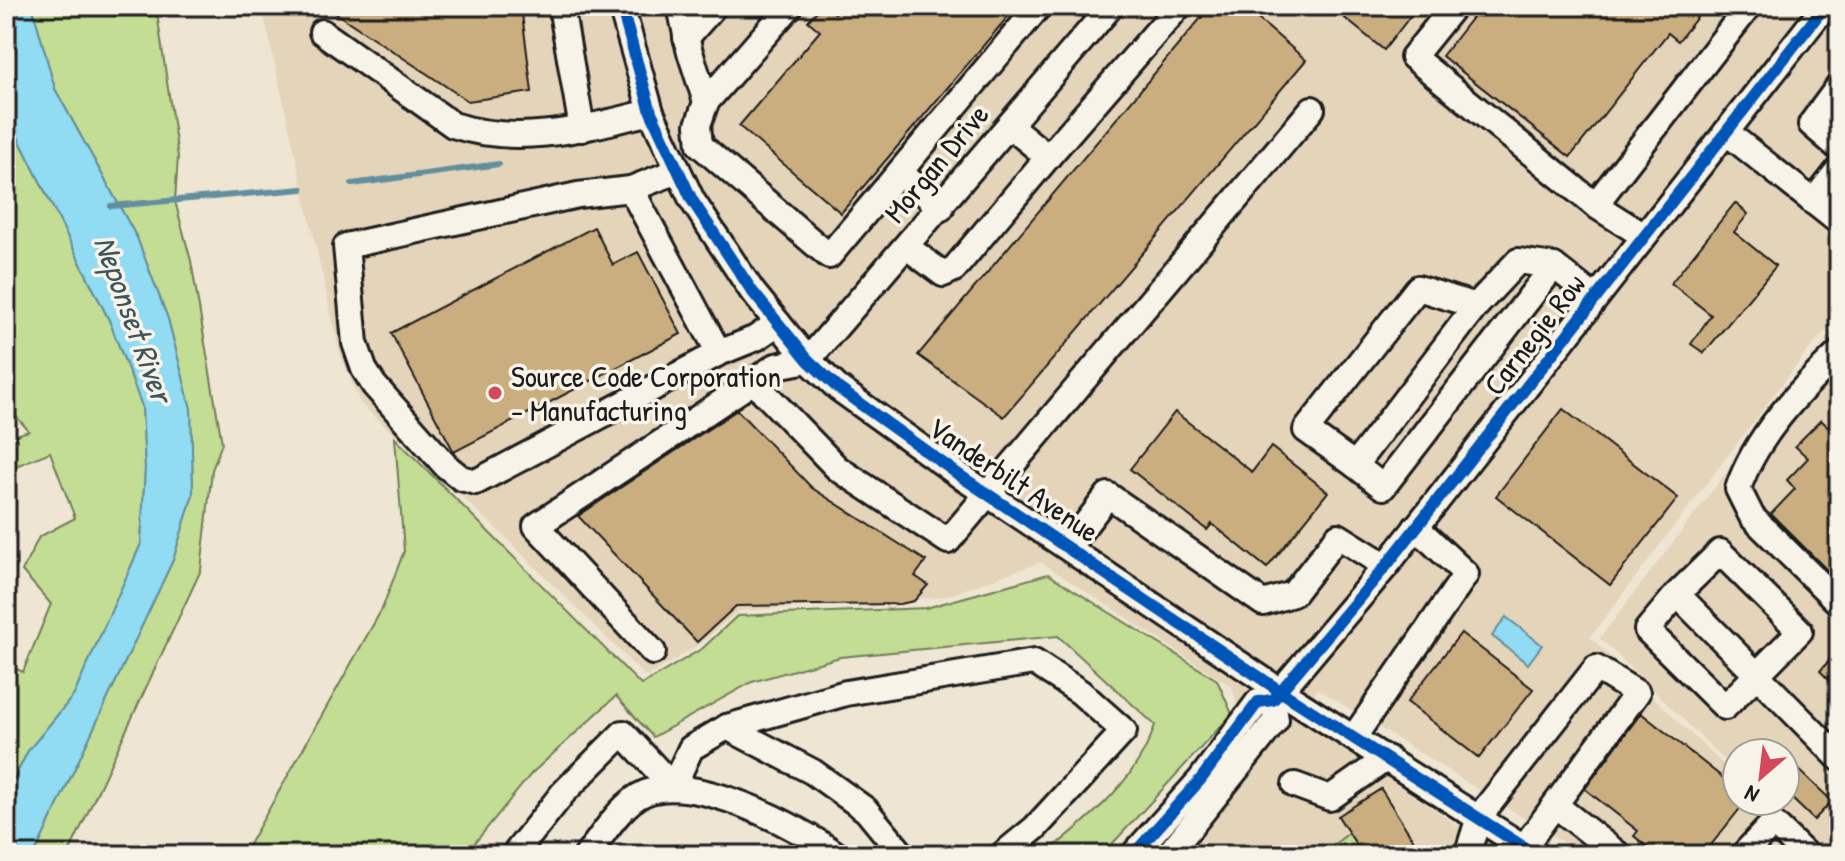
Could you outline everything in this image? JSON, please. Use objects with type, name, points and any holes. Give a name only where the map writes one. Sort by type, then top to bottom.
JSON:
[{"type":"street","points":[[561,6],[582,129]]},
{"type":"street","name":"Vanderbilt Avenue","points":[[621,6],[651,112],[674,164],[721,248],[808,360],[838,388],[1276,696],[1354,737],[1530,851]]},
{"type":"street","points":[[680,6],[686,38],[706,102]]},
{"type":"street","points":[[686,38],[714,6]]},
{"type":"street","points":[[790,6],[706,102],[698,125],[700,145],[829,256],[1039,6]]},
{"type":"street","name":"Morgan Drive","points":[[808,360],[1111,6]]},
{"type":"street","points":[[907,247],[933,270],[943,274],[954,269],[1179,6]]},
{"type":"street","points":[[1454,6],[1413,57],[1595,205],[1644,236]]},
{"type":"street","points":[[1595,205],[1749,6]]},
{"type":"street","name":"Carnegie Row","points":[[1276,696],[1386,566],[1825,6]]},
{"type":"street","points":[[322,32],[453,125],[478,133],[523,137],[582,129],[651,112]]},
{"type":"street","points":[[1839,86],[1811,124],[1839,148]]},
{"type":"street","points":[[753,381],[837,468],[948,541],[1312,109]]},
{"type":"street","points":[[1010,126],[1048,157]]},
{"type":"street","points":[[1726,132],[1839,222]]},
{"type":"street","points":[[700,145],[631,189],[578,195],[346,246],[355,343],[364,369],[374,385],[446,466],[461,478],[476,482],[719,353],[756,338],[778,323]]},
{"type":"street","points":[[1813,202],[1839,169]]},
{"type":"street","points":[[900,172],[941,208]]},
{"type":"street","points":[[631,189],[719,353]]},
{"type":"street","points":[[1355,465],[1476,306],[1518,261],[1554,266],[1595,298]]},
{"type":"street","points":[[1476,306],[1418,288],[1306,430],[1383,487],[1554,266]]},
{"type":"street","points":[[1839,353],[1816,375],[1748,460],[1738,489],[1752,517],[1839,603]]},
{"type":"street","points":[[653,652],[536,526],[776,366],[808,360]]},
{"type":"street","points":[[1068,547],[1108,495],[1263,603],[1293,594],[1338,536],[1386,566]]},
{"type":"street","points":[[1354,737],[1466,574],[1416,527]]},
{"type":"street","points":[[1720,552],[1800,631],[1759,676],[1725,707],[1647,630],[1677,594],[1720,552]]},
{"type":"street","points":[[1677,594],[1839,758]]},
{"type":"street","points":[[673,787],[691,748],[727,727],[846,693],[1034,662],[1080,692],[1124,731],[1035,828],[1002,855]]},
{"type":"street","points":[[1467,855],[1479,817],[1596,668],[1637,693],[1555,805],[1530,851]]},
{"type":"street","points":[[1133,855],[1201,779],[1258,702],[1276,696],[1276,720],[1168,855]]},
{"type":"street","points":[[727,727],[813,772],[866,810],[903,855]]},
{"type":"street","points":[[514,855],[563,793],[623,733],[673,787]]},
{"type":"street","points":[[1295,785],[1324,799],[1330,798],[1387,758]]},
{"type":"street","points":[[587,855],[635,799],[656,789],[673,787],[769,813],[809,833],[837,855]]},
{"type":"street","points":[[1555,805],[1619,855]]},
{"type":"street","points":[[1743,855],[1773,823],[1806,855]]},
{"type":"shaded area","points":[[262,6],[1839,6],[1839,316],[1805,354],[1590,637],[1721,763],[1721,817],[1779,817],[1818,855],[1583,855],[1318,689],[1298,717],[1501,855],[1110,855],[1191,771],[1239,712],[1232,687],[1041,562],[943,597],[738,611],[697,646],[646,677],[499,531],[360,403],[340,354]]},
{"type":"shaded area","points":[[1839,325],[1839,855],[1821,855],[1782,817],[1801,817],[1801,737],[1721,737],[1721,756],[1600,638]]},
{"type":"green space","points":[[32,6],[156,6],[178,157],[175,201],[191,261],[222,443],[212,470],[201,570],[68,855],[34,855],[173,560],[193,494],[191,410],[168,319],[137,238],[55,89]]},
{"type":"green space","points":[[6,113],[109,320],[142,406],[145,468],[141,544],[74,695],[28,751],[6,795],[6,664],[23,672],[51,604],[22,571],[39,537],[75,518],[50,452],[6,470],[6,438],[29,431],[6,405]]},
{"type":"green space","points":[[395,438],[641,685],[703,648],[737,616],[926,608],[1048,574],[1217,680],[1232,714],[1102,855],[1044,855],[1110,798],[1137,764],[1155,725],[1058,636],[840,657],[752,682],[653,737],[616,696],[531,774],[465,855],[243,855],[382,609],[404,551]]},
{"type":"green space","points":[[1349,833],[1363,855],[1320,855]]},
{"type":"water","name":"Neponset River","points":[[6,6],[32,6],[55,89],[137,238],[168,319],[191,409],[193,494],[173,560],[34,855],[6,855],[6,795],[28,751],[74,695],[141,544],[145,468],[142,406],[109,320],[6,113]]},
{"type":"water","points":[[1506,617],[1542,645],[1528,664],[1492,636]]},
{"type":"building","points":[[325,6],[521,6],[532,92],[468,101]]},
{"type":"building","points":[[821,6],[835,13],[841,6],[1017,6],[841,213],[739,126],[820,31],[808,21]]},
{"type":"building","points":[[1211,6],[1243,6],[1306,60],[1004,417],[918,355]]},
{"type":"building","points":[[1330,6],[1418,6],[1384,50]]},
{"type":"building","points":[[1481,6],[1706,6],[1678,41],[1668,33],[1570,157],[1442,56]]},
{"type":"building","points":[[1735,203],[1748,214],[1734,232],[1776,266],[1704,353],[1691,344],[1711,315],[1671,283]]},
{"type":"building","name":"Source Code Corporation - Manufacturing","points":[[594,227],[613,265],[638,252],[681,334],[454,452],[391,333]]},
{"type":"building","points":[[1563,409],[1678,498],[1610,585],[1496,496]]},
{"type":"building","points":[[737,410],[812,488],[926,561],[915,576],[928,585],[914,601],[900,604],[736,606],[697,642],[578,516]]},
{"type":"building","points":[[1175,412],[1252,472],[1271,447],[1328,492],[1267,568],[1212,524],[1207,530],[1130,469]]},
{"type":"building","points":[[1821,420],[1839,437],[1839,582],[1771,514],[1795,489],[1787,480],[1808,458],[1795,446]]},
{"type":"building","points":[[1461,633],[1533,689],[1479,758],[1407,702]]},
{"type":"building","points":[[1839,649],[1839,690],[1820,671]]},
{"type":"building","points":[[1641,713],[1721,776],[1721,817],[1733,817],[1703,855],[1668,855],[1660,849],[1656,854],[1634,836],[1638,831],[1585,789]]},
{"type":"building","points":[[1801,772],[1832,801],[1814,820],[1801,807]]},
{"type":"building","points":[[1381,789],[1423,855],[1363,855],[1338,816]]},
{"type":"waterway","points":[[352,184],[499,164]]},
{"type":"waterway","points":[[111,206],[302,189]]},
{"type":"cycle path","points":[[621,6],[651,112],[692,200],[752,291],[808,360],[838,388],[962,477],[1280,691],[1536,855]]},
{"type":"cycle path","points":[[1133,855],[1201,779],[1258,702],[1273,700],[1386,566],[1825,6]]},
{"type":"place","name":"Source Code Corporation - Manufacturing","points":[[495,393]]}]
